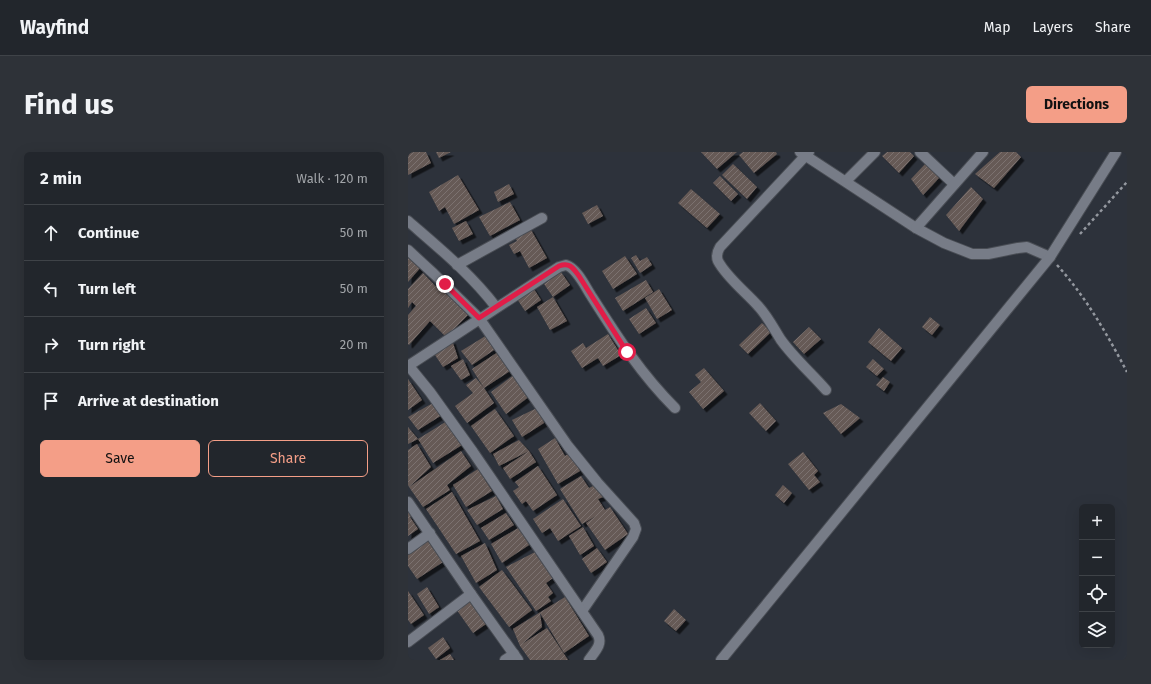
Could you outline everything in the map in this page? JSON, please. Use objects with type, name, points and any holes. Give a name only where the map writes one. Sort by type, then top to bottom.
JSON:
[{"type":"street","points":[[846,181],[875,152]]},
{"type":"street","points":[[920,152],[954,184]]},
{"type":"street","points":[[916,228],[983,152]]},
{"type":"street","points":[[721,660],[1050,257],[1116,152]]},
{"type":"street","points":[[826,390],[791,353],[760,307],[727,273],[718,261],[717,256],[717,252],[720,247],[805,153],[916,228],[944,244],[972,254],[988,254],[1027,247],[1050,257]]},
{"type":"street","points":[[458,264],[542,218]]},
{"type":"street","points":[[408,221],[458,264],[496,307]]},
{"type":"street","points":[[408,250],[479,318],[568,446],[597,482],[632,519],[636,530],[633,537],[582,611]]},
{"type":"street","points":[[589,660],[598,648],[600,639],[473,452],[430,392],[408,366],[559,266],[569,265],[579,276],[631,358],[675,408]]},
{"type":"street","points":[[408,502],[471,594],[512,658]]},
{"type":"street","points":[[408,549],[430,533]]},
{"type":"street","points":[[408,642],[471,594]]},
{"type":"path","points":[[1075,240],[1127,182]]},
{"type":"path","points":[[1050,257],[1071,281],[1087,303],[1127,372]]},
{"type":"building","points":[[408,152],[426,152],[431,163],[408,175]]},
{"type":"building","points":[[436,152],[451,152],[439,158]]},
{"type":"building","points":[[701,152],[737,152],[717,169]]},
{"type":"building","points":[[743,152],[776,152],[777,154],[754,173],[739,155]]},
{"type":"building","points":[[887,152],[910,152],[914,156],[899,173],[882,156]]},
{"type":"building","points":[[1000,152],[1016,152],[1021,157],[994,188],[975,174]]},
{"type":"building","points":[[926,163],[939,178],[923,195],[911,179]]},
{"type":"building","points":[[733,164],[757,187],[747,199],[722,175]]},
{"type":"building","points":[[458,175],[479,210],[454,224],[445,207],[439,211],[429,192]]},
{"type":"building","points":[[720,176],[738,194],[731,201],[713,183]]},
{"type":"building","points":[[509,184],[514,194],[498,202],[494,192]]},
{"type":"building","points":[[971,187],[983,199],[959,231],[946,215]]},
{"type":"building","points":[[691,189],[720,214],[707,228],[678,203]]},
{"type":"building","points":[[510,202],[520,220],[490,236],[479,217]]},
{"type":"building","points":[[597,205],[603,216],[588,224],[582,213]]},
{"type":"building","points":[[466,221],[473,234],[459,241],[452,228]]},
{"type":"building","points":[[530,228],[547,258],[529,268],[520,251],[514,254],[509,245],[517,241],[514,236]]},
{"type":"building","points":[[636,255],[640,261],[647,257],[652,265],[640,273],[631,258]]},
{"type":"building","points":[[408,256],[421,267],[408,282]]},
{"type":"building","points":[[625,256],[637,274],[613,289],[602,271]]},
{"type":"building","points":[[561,272],[570,285],[553,297],[544,284]]},
{"type":"building","points":[[423,273],[439,290],[444,285],[469,314],[446,337],[430,321],[409,345],[408,315],[416,306],[412,302],[408,308],[408,289]]},
{"type":"building","points":[[646,280],[653,292],[623,311],[615,298]]},
{"type":"building","points":[[532,286],[541,300],[525,311],[515,296]]},
{"type":"building","points":[[659,289],[672,310],[657,319],[645,298]]},
{"type":"building","points":[[553,297],[567,321],[550,330],[537,307]]},
{"type":"building","points":[[646,308],[656,323],[639,334],[629,319]]},
{"type":"building","points":[[930,317],[940,325],[932,335],[922,327]]},
{"type":"building","points":[[762,323],[771,332],[748,354],[739,345]]},
{"type":"building","points":[[809,327],[821,339],[804,354],[793,342]]},
{"type":"building","points":[[879,328],[902,348],[891,361],[868,342]]},
{"type":"building","points":[[608,334],[621,355],[603,366],[598,358],[582,368],[571,351],[583,343],[586,348]]},
{"type":"building","points":[[487,335],[497,348],[472,365],[461,351]]},
{"type":"building","points":[[452,340],[458,358],[443,367],[433,352]]},
{"type":"building","points":[[498,352],[510,371],[484,388],[472,369]]},
{"type":"building","points":[[463,359],[470,375],[461,380],[451,366]]},
{"type":"building","points":[[873,359],[884,369],[877,376],[866,367]]},
{"type":"building","points":[[704,368],[724,391],[703,409],[689,392],[701,382],[695,375]]},
{"type":"building","points":[[515,374],[530,396],[506,414],[491,392]]},
{"type":"building","points":[[883,377],[890,382],[884,391],[876,385]]},
{"type":"building","points":[[476,378],[494,403],[467,423],[455,406],[473,393],[466,385]]},
{"type":"building","points":[[408,379],[422,400],[408,410]]},
{"type":"building","points":[[433,403],[442,415],[418,430],[408,417]]},
{"type":"building","points":[[760,403],[776,421],[766,431],[749,413]]},
{"type":"building","points":[[841,404],[860,418],[841,434],[823,413]]},
{"type":"building","points":[[539,407],[544,423],[522,437],[512,420]]},
{"type":"building","points":[[495,409],[514,436],[490,453],[471,426]]},
{"type":"building","points":[[447,421],[462,445],[433,463],[418,439]]},
{"type":"building","points":[[408,427],[418,439],[408,444]]},
{"type":"building","points":[[555,438],[565,456],[570,453],[580,471],[558,484],[538,449]]},
{"type":"building","points":[[519,440],[529,451],[499,466],[493,454]]},
{"type":"building","points":[[417,444],[431,467],[409,487],[408,450]]},
{"type":"building","points":[[461,451],[471,466],[447,485],[450,490],[423,507],[409,487]]},
{"type":"building","points":[[529,451],[536,462],[510,479],[503,468]]},
{"type":"building","points":[[803,452],[818,471],[814,475],[820,482],[809,490],[788,464]]},
{"type":"building","points":[[538,466],[557,495],[533,511],[526,501],[522,504],[513,491],[519,487],[515,482]]},
{"type":"building","points":[[478,469],[492,491],[466,507],[453,485]]},
{"type":"building","points":[[581,476],[589,488],[595,485],[603,497],[598,499],[605,510],[610,507],[628,534],[605,550],[586,523],[596,516],[582,524],[560,489]]},
{"type":"building","points":[[783,485],[792,493],[784,503],[775,495]]},
{"type":"building","points":[[452,492],[480,541],[456,554],[426,509]]},
{"type":"building","points":[[496,496],[503,509],[477,525],[467,510]]},
{"type":"building","points":[[563,499],[581,526],[558,541],[550,528],[542,533],[533,519]]},
{"type":"building","points":[[408,508],[413,515],[410,517],[418,529],[408,536]]},
{"type":"building","points":[[506,513],[514,525],[489,540],[481,528]]},
{"type":"building","points":[[520,527],[529,545],[502,563],[491,544]]},
{"type":"building","points":[[583,527],[594,546],[580,555],[569,536]]},
{"type":"building","points":[[428,541],[443,562],[417,579],[408,566],[408,555]]},
{"type":"building","points":[[485,543],[497,570],[476,583],[461,556]]},
{"type":"building","points":[[597,548],[607,562],[591,573],[582,559]]},
{"type":"building","points":[[537,551],[553,578],[546,583],[553,593],[548,597],[551,601],[536,611],[506,567]]},
{"type":"building","points":[[502,570],[532,610],[509,627],[479,587]]},
{"type":"building","points":[[427,587],[439,607],[429,614],[417,594]]},
{"type":"building","points":[[408,591],[424,615],[411,624],[408,620]]},
{"type":"building","points":[[565,597],[589,636],[564,653],[540,613],[542,627],[522,644],[547,628],[568,660],[530,660],[520,646],[513,629]]},
{"type":"building","points":[[469,600],[486,624],[473,633],[456,609]]},
{"type":"building","points":[[674,609],[686,620],[676,631],[664,621]]},
{"type":"building","points":[[443,637],[450,648],[436,659],[428,648]]},
{"type":"building","points":[[450,654],[454,660],[440,660]]},
{"type":"route","points":[[445,284],[479,318],[559,266],[569,265],[579,276],[627,352]]}]
